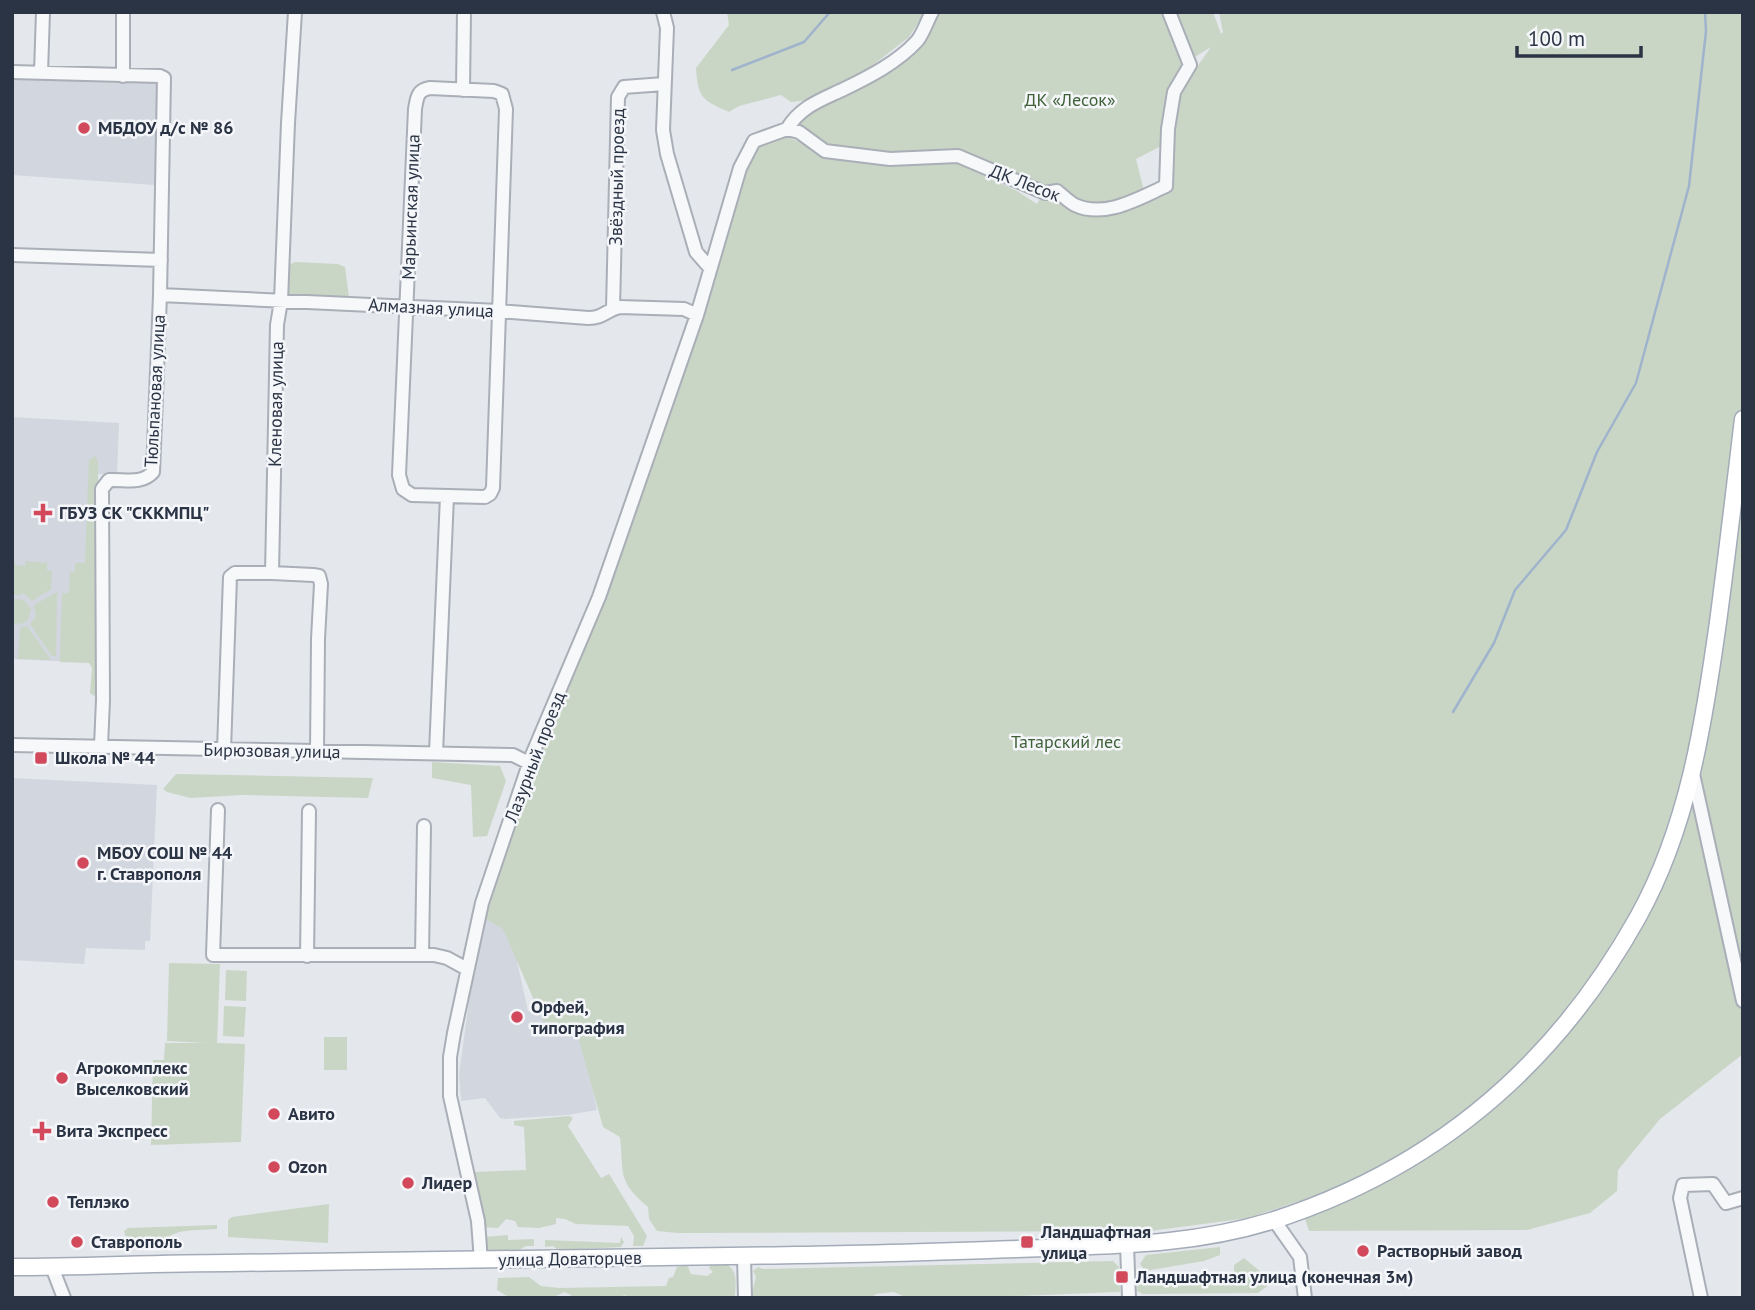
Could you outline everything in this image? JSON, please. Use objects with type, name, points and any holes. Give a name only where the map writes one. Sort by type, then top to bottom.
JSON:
[{"type":"main road","name":"улица Доваторцев","points":[[12,1267],[911,1253],[1179,1242],[1229,1233],[1274,1220],[1355,1187],[1438,1142],[1516,1078],[1580,1004],[1640,913],[1665,860],[1692,774],[1707,702],[1743,419]]},
{"type":"street","points":[[41,73],[43,12]]},
{"type":"street","points":[[123,12],[123,76]]},
{"type":"street","name":"Кленовая улица","points":[[272,573],[277,324],[281,301],[295,12]]},
{"type":"street","points":[[463,90],[464,12]]},
{"type":"street","points":[[663,12],[667,28],[663,130],[667,154],[696,252],[710,268]]},
{"type":"street","points":[[710,268],[740,168],[754,141],[787,128],[795,115],[859,82],[898,58],[918,40],[932,12]]},
{"type":"street","name":"ДК Лесок","points":[[787,128],[799,132],[825,151],[890,159],[958,156],[1045,193],[1057,191],[1075,204],[1096,210],[1116,207],[1166,186],[1168,129],[1174,92],[1190,65],[1169,12]]},
{"type":"street","name":"Тюльпановая улица","points":[[12,72],[164,78],[153,472],[139,481],[109,480],[102,489],[101,746]]},
{"type":"street","name":"Звёздный проезд","points":[[613,309],[618,97],[624,88],[664,84]]},
{"type":"street","name":"Марьинская улица","points":[[422,89],[463,90],[494,91],[502,93],[505,100],[493,488],[491,494],[485,497],[412,495],[407,493],[400,483],[415,109],[418,94],[422,89]]},
{"type":"street","points":[[12,255],[161,260]]},
{"type":"street","name":"Лазурный проезд","points":[[481,1261],[478,1221],[450,1096],[449,1079],[454,1033],[482,903],[529,763],[599,597],[697,315],[710,268]]},
{"type":"street","name":"Алмазная улица","points":[[160,295],[600,318],[613,309],[684,309],[697,315]]},
{"type":"street","points":[[436,753],[447,496]]},
{"type":"street","points":[[224,750],[230,577],[235,573],[272,573],[319,576],[317,752]]},
{"type":"street","name":"Бирюзовая улица","points":[[12,745],[513,755],[529,763]]},
{"type":"street","points":[[1692,774],[1743,1001]]},
{"type":"street","points":[[218,810],[213,955],[422,955],[447,958],[467,969]]},
{"type":"street","points":[[307,957],[309,811]]},
{"type":"street","points":[[422,955],[424,826]]},
{"type":"street","points":[[1701,1298],[1680,1198],[1683,1185],[1713,1184],[1726,1203],[1743,1198]]},
{"type":"street","points":[[1274,1220],[1300,1257],[1305,1298]]},
{"type":"street","points":[[1127,1245],[1129,1298]]},
{"type":"street","points":[[744,1256],[745,1298]]},
{"type":"street","points":[[52,1267],[64,1298]]},
{"type":"shaded area","name":"МБДОУ д/с № 86","points":[[12,77],[157,80],[155,185],[12,175]]},
{"type":"shaded area","points":[[12,417],[119,423],[117,474],[97,474],[98,663],[12,659]]},
{"type":"shaded area","name":"МБОУ СОШ № 44 г. Ставрополя","points":[[12,778],[157,785],[150,941],[145,941],[145,950],[86,948],[84,964],[12,960]]},
{"type":"shaded area","points":[[483,919],[509,925],[528,1011],[581,1029],[597,1110],[505,1119],[500,1118],[485,1098],[461,1101],[459,1074]]},
{"type":"green space","points":[[727,12],[925,12],[909,37],[869,68],[817,99],[791,102],[781,95],[739,106],[729,112],[703,97],[698,86],[696,68],[729,25]]},
{"type":"green space","name":"Татарский лес","points":[[937,12],[1213,12],[1221,34],[1223,32],[1219,12],[1743,12],[1743,1054],[1660,1119],[1618,1170],[1617,1191],[1590,1213],[1527,1230],[1309,1231],[1299,1201],[1248,1218],[1150,1231],[678,1233],[657,1231],[649,1219],[648,1207],[631,1190],[622,1169],[620,1137],[603,1127],[576,1029],[543,1021],[503,929],[486,919],[486,906],[713,284],[738,190],[763,139],[785,136],[821,151],[895,164],[957,163],[1017,191],[1037,204],[1045,189],[954,152],[889,156],[826,147],[799,130],[796,120],[910,56]],"holes":[[[1211,47],[1180,91],[1170,137],[1168,190],[1144,191],[1136,159],[1165,144],[1185,63]]]},
{"type":"green space","points":[[295,262],[338,264],[345,267],[349,297],[290,296],[289,265]]},
{"type":"green space","points":[[95,456],[98,460],[98,663],[97,692],[94,696],[90,693],[92,668],[89,663],[60,662],[62,593],[69,593],[70,572],[75,572],[75,563],[85,563],[89,460]]},
{"type":"green space","points":[[12,560],[15,560],[15,565],[25,566],[26,561],[47,563],[47,570],[52,571],[51,589],[32,601],[23,593],[12,594]]},
{"type":"green space","points":[[57,592],[56,656],[52,656],[30,624],[36,616],[34,605]]},
{"type":"green space","points":[[12,600],[24,600],[31,609],[28,620],[21,624],[12,623]]},
{"type":"green space","points":[[27,626],[51,660],[18,659],[20,628]]},
{"type":"green space","points":[[432,762],[500,766],[506,781],[487,836],[473,837],[471,785],[432,778]]},
{"type":"green space","points":[[176,774],[373,778],[368,798],[242,795],[191,798],[163,789]]},
{"type":"green space","points":[[169,963],[220,964],[217,1043],[245,1044],[241,1142],[151,1145],[153,1060],[164,1060],[165,1043],[206,1043],[167,1041]]},
{"type":"green space","points":[[226,970],[247,971],[246,1001],[225,1000]]},
{"type":"green space","points":[[224,1006],[246,1007],[244,1037],[223,1036]]},
{"type":"green space","points":[[324,1037],[347,1037],[347,1070],[324,1070]]},
{"type":"green space","points":[[569,1116],[573,1118],[568,1126],[601,1178],[609,1174],[647,1236],[643,1246],[633,1246],[634,1236],[628,1226],[576,1224],[556,1218],[556,1224],[539,1228],[518,1227],[515,1221],[506,1219],[498,1228],[482,1227],[474,1172],[526,1170],[524,1127],[514,1125],[514,1121]]},
{"type":"green space","points":[[329,1204],[328,1243],[228,1237],[228,1220],[232,1217]]},
{"type":"green space","points":[[217,1225],[217,1229],[179,1232],[159,1244],[126,1237],[124,1231],[128,1228]]},
{"type":"green space","points":[[508,1235],[508,1240],[534,1239],[534,1246],[519,1250],[490,1251],[486,1247],[485,1237]]},
{"type":"green space","points":[[621,1237],[624,1242],[621,1247],[558,1250],[553,1246],[545,1247],[545,1240],[620,1243]]},
{"type":"green space","points":[[1220,1247],[1220,1255],[1204,1261],[1145,1271],[1140,1264],[1146,1255]]},
{"type":"green space","points":[[1244,1258],[1273,1282],[1258,1293],[1143,1294],[1137,1291],[1138,1276],[1142,1275],[1147,1278],[1191,1273],[1202,1280],[1214,1275],[1223,1279],[1234,1276],[1234,1265]]},
{"type":"green space","points":[[1113,1261],[1119,1267],[1120,1292],[961,1298],[907,1298],[894,1292],[876,1294],[871,1298],[751,1297],[756,1277],[753,1271],[758,1267]]},
{"type":"green space","points":[[727,1264],[735,1275],[735,1298],[627,1298],[625,1295],[616,1298],[571,1298],[571,1295],[564,1292],[544,1299],[528,1299],[513,1298],[497,1290],[498,1278],[529,1277],[541,1286],[559,1288],[666,1286],[677,1267],[687,1265],[691,1274],[707,1276],[713,1272],[709,1268],[710,1265]]},
{"type":"waterway","points":[[732,70],[804,42],[830,12]]},
{"type":"waterway","points":[[1453,712],[1494,643],[1515,590],[1566,530],[1597,452],[1636,383],[1689,186],[1706,31],[1705,12]]},
{"type":"place","name":"МБДОУ д/с № 86","points":[[84,128]]},
{"type":"place","name":"ГБУЗ СК \"СККМПЦ\"","points":[[43,513]]},
{"type":"place","name":"Школа № 44","points":[[41,758]]},
{"type":"place","name":"МБОУ СОШ № 44 г. Ставрополя","points":[[83,863]]},
{"type":"place","name":"Орфей, типография","points":[[517,1017]]},
{"type":"place","name":"Агрокомплекс Выселковский","points":[[62,1078]]},
{"type":"place","name":"Авито","points":[[274,1114]]},
{"type":"place","name":"Вита Экспресс","points":[[42,1131]]},
{"type":"place","name":"Ozon","points":[[274,1167]]},
{"type":"place","name":"Лидер","points":[[408,1183]]},
{"type":"place","name":"Теплэко","points":[[53,1202]]},
{"type":"place","name":"Ставрополь","points":[[77,1242]]},
{"type":"place","name":"Ландшафтная улица","points":[[1027,1242]]},
{"type":"place","name":"Растворный завод","points":[[1363,1251]]},
{"type":"place","name":"Ландшафтная улица (конечная 3м)","points":[[1122,1277]]},
{"type":"park label","name":"ДК «Лесок»","points":[[1070,100]]}]
